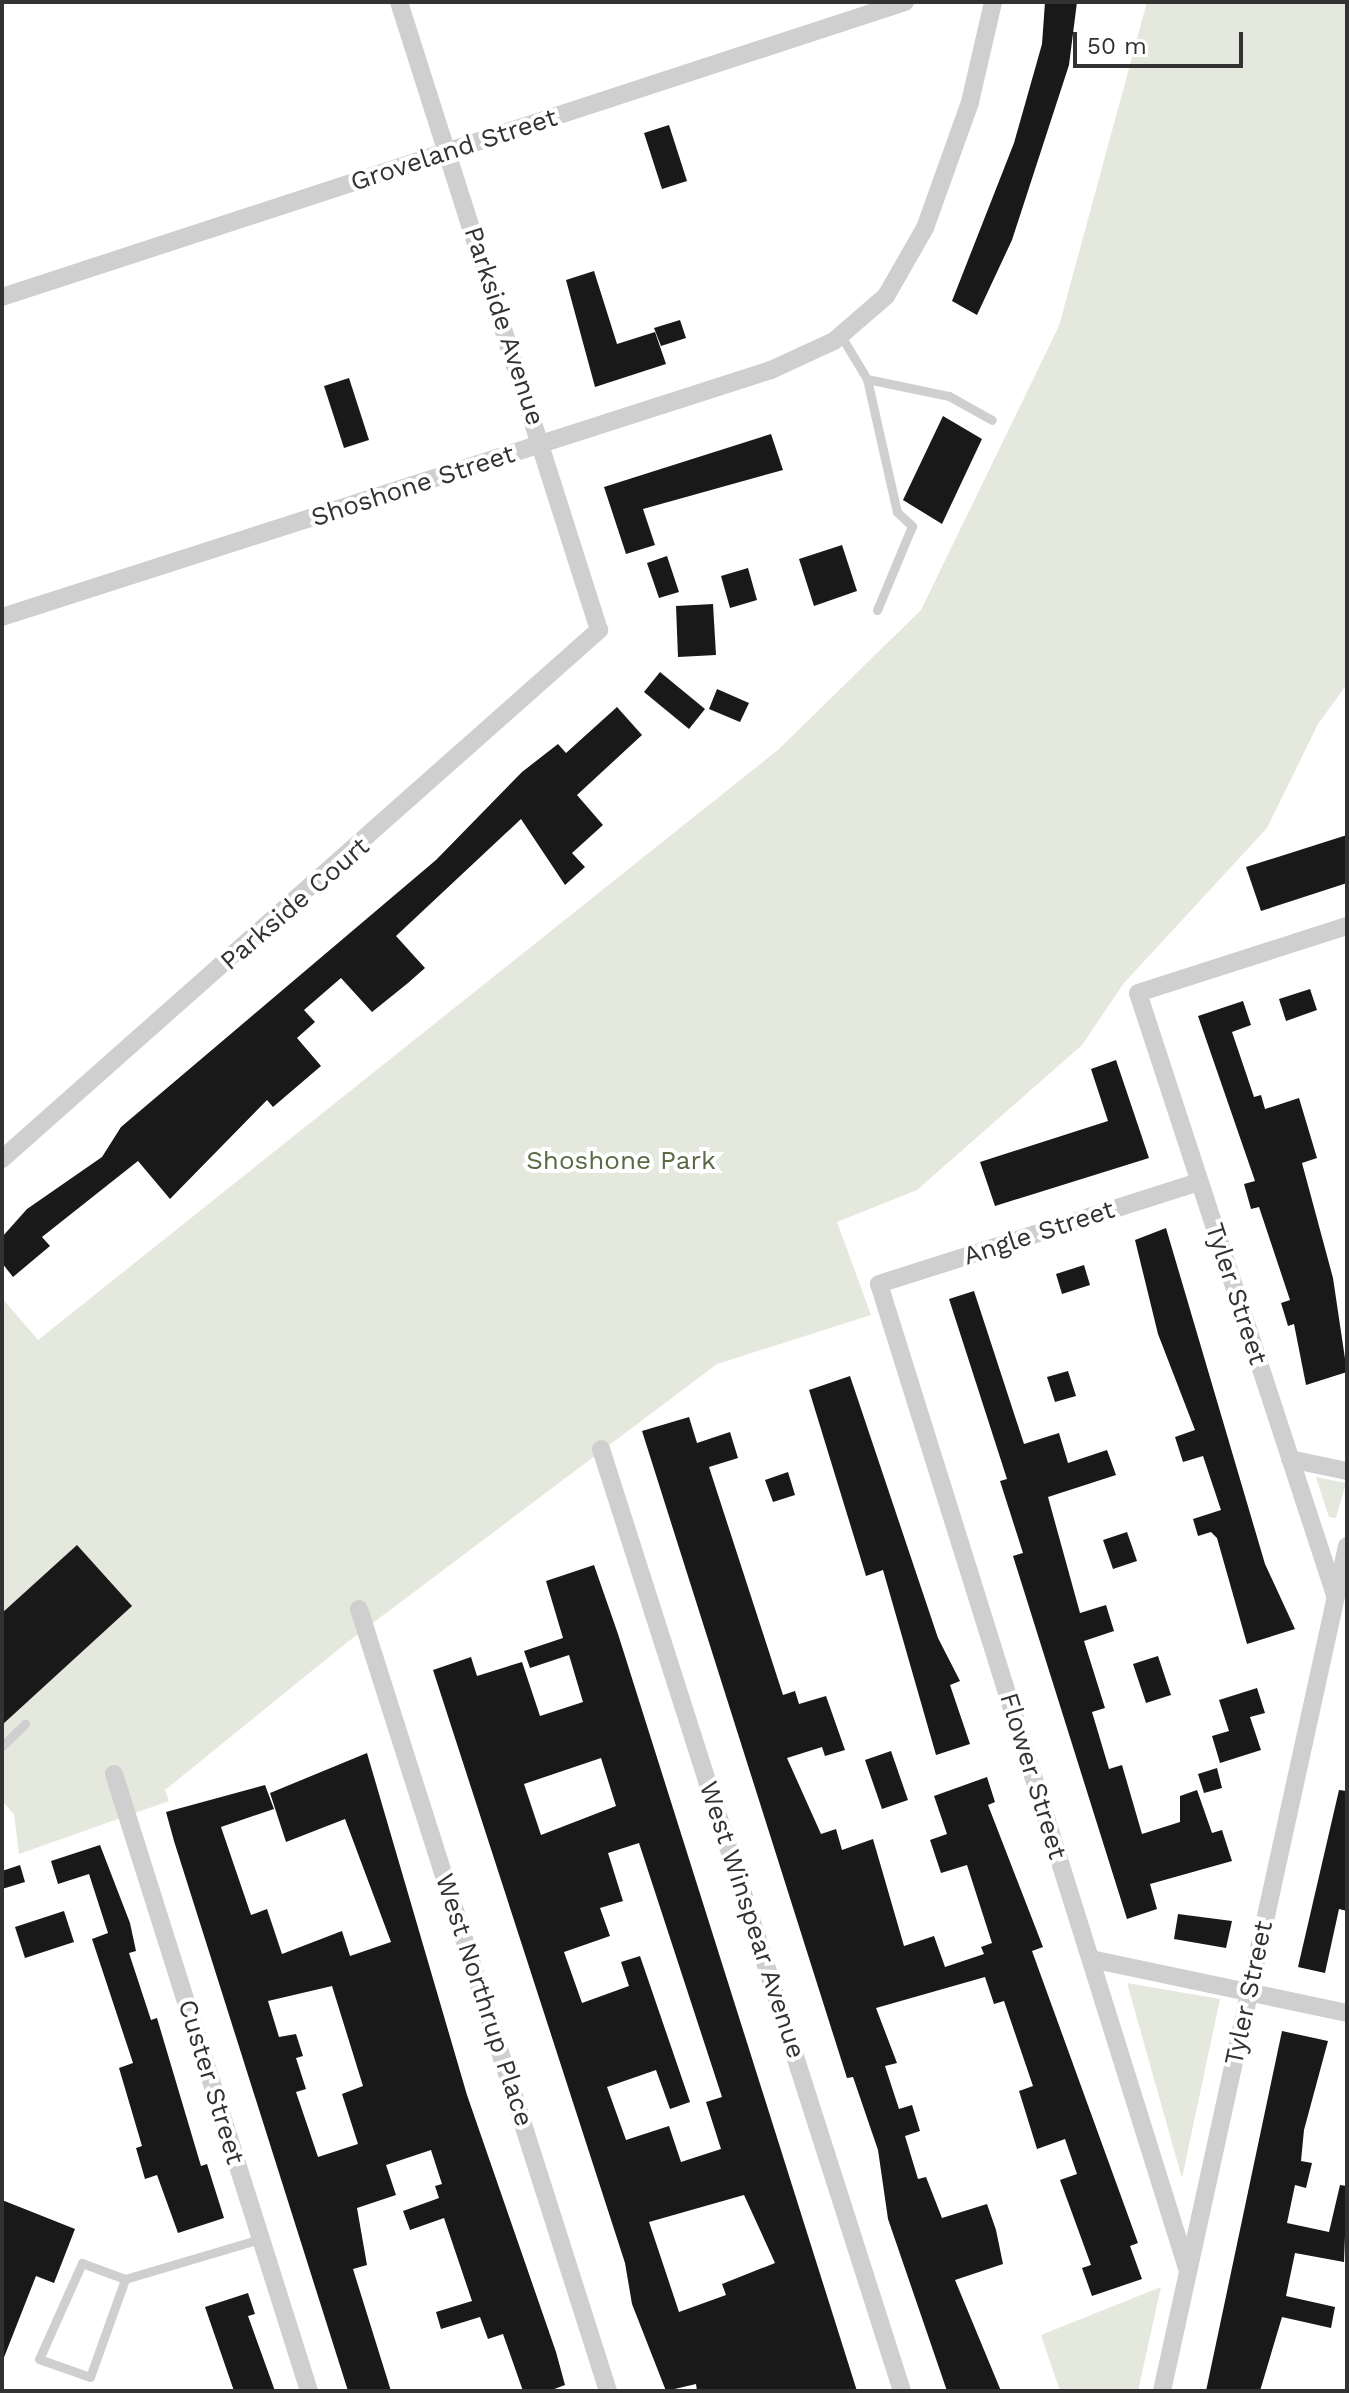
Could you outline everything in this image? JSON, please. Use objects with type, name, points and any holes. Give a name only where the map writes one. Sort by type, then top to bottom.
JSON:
[{"type":"street","name":"Parkside Avenue","points":[[399,2],[599,620],[587,647]]},
{"type":"street","name":"Groveland Street","points":[[2,297],[905,2]]},
{"type":"street","name":"Shoshone Street","points":[[2,617],[542,444],[821,349],[841,336],[886,296],[925,228],[966,117],[993,2]]},
{"type":"street","name":"Parkside Court","points":[[2,1159],[587,647]]},
{"type":"street","name":"Tyler Street","points":[[1335,1595],[1138,993],[1347,926]]},
{"type":"street","name":"Angle Street","points":[[879,1284],[1199,1182]]},
{"type":"street","name":"Flower Street","points":[[879,1284],[1187,2268]]},
{"type":"street","name":"West Winspear Avenue","points":[[601,1449],[902,2391]]},
{"type":"street","points":[[1290,1459],[1347,1471]]},
{"type":"street","name":"Tyler Street","points":[[1162,2391],[1347,1546]]},
{"type":"street","name":"West Northrup Place","points":[[359,1609],[608,2391]]},
{"type":"street","name":"Custer Street","points":[[114,1774],[309,2391]]},
{"type":"street","points":[[1091,1959],[1347,2013]]},
{"type":"lane","points":[[841,336],[867,379],[891,493],[912,526],[896,580],[877,610]]},
{"type":"lane","points":[[867,379],[949,396],[992,420]]},
{"type":"lane","points":[[2,1746],[25,1724]]},
{"type":"lane","points":[[125,2279],[90,2377],[39,2359],[82,2263],[125,2279],[260,2239]]},
{"type":"green space","name":"Shoshone Park","points":[[1147,2],[1347,2],[1347,684],[1318,724],[1267,828],[1124,983],[1082,1045],[917,1190],[837,1222],[871,1315],[717,1364],[345,1644],[165,1790],[169,1801],[19,1854],[14,1814],[2,1801],[2,1298],[38,1340],[779,749],[921,610],[1059,326]]},
{"type":"green space","points":[[1316,1477],[1346,1483],[1336,1518],[1329,1517]]},
{"type":"green space","points":[[1127,1983],[1220,1999],[1182,2178]]},
{"type":"green space","points":[[1161,2287],[1138,2391],[1060,2391],[1041,2335]]},
{"type":"building","points":[[1045,2],[1077,2],[1069,65],[1012,240],[977,315],[952,301],[1014,143],[1042,44]]},
{"type":"building","points":[[669,125],[687,181],[662,189],[644,133]]},
{"type":"building","points":[[594,271],[617,344],[655,332],[666,364],[595,387],[566,280]]},
{"type":"building","points":[[680,320],[686,338],[661,346],[654,328]]},
{"type":"building","points":[[349,378],[369,440],[344,448],[324,386]]},
{"type":"building","points":[[943,416],[982,439],[942,524],[903,500]]},
{"type":"building","points":[[771,434],[783,470],[643,509],[655,545],[626,554],[604,487]]},
{"type":"building","points":[[842,545],[857,591],[814,606],[799,559]]},
{"type":"building","points":[[667,556],[679,592],[659,598],[647,563]]},
{"type":"building","points":[[748,568],[757,600],[730,608],[721,576]]},
{"type":"building","points":[[713,604],[716,655],[678,657],[676,606]]},
{"type":"building","points":[[660,672],[705,709],[689,729],[644,692]]},
{"type":"building","points":[[717,689],[749,703],[740,722],[709,709]]},
{"type":"building","points":[[617,707],[642,735],[577,795],[603,825],[572,853],[585,867],[565,885],[521,819],[396,936],[425,968],[408,983],[372,1012],[341,978],[304,1010],[315,1022],[297,1038],[321,1066],[273,1107],[267,1100],[170,1199],[138,1161],[42,1237],[50,1246],[13,1277],[2,1263],[2,1237],[27,1209],[102,1157],[121,1127],[436,860],[522,772],[558,744],[566,753]]},
{"type":"building","points":[[1347,835],[1347,883],[1261,911],[1246,867]]},
{"type":"building","points":[[1310,989],[1317,1010],[1286,1021],[1279,999]]},
{"type":"building","points":[[1243,1001],[1251,1025],[1232,1032],[1254,1097],[1261,1095],[1265,1109],[1299,1098],[1317,1158],[1302,1163],[1333,1278],[1347,1372],[1306,1385],[1294,1324],[1288,1326],[1281,1303],[1290,1300],[1259,1207],[1251,1209],[1244,1184],[1255,1181],[1198,1016]]},
{"type":"building","points":[[1116,1060],[1149,1158],[995,1206],[980,1162],[1108,1121],[1091,1069]]},
{"type":"building","points":[[1166,1228],[1265,1564],[1295,1629],[1247,1644],[1217,1538],[1211,1532],[1198,1536],[1193,1519],[1221,1510],[1203,1456],[1183,1462],[1175,1437],[1195,1430],[1158,1334],[1135,1240]]},
{"type":"building","points":[[1084,1265],[1090,1285],[1062,1294],[1056,1274]]},
{"type":"building","points":[[974,1291],[1024,1444],[1059,1433],[1068,1463],[1107,1450],[1116,1475],[1048,1497],[1080,1613],[1106,1605],[1114,1631],[1084,1641],[1105,1708],[1092,1712],[1109,1769],[1122,1765],[1142,1834],[1180,1822],[1180,1796],[1197,1790],[1212,1833],[1222,1830],[1232,1861],[1150,1884],[1157,1909],[1127,1919],[1013,1556],[1023,1553],[1000,1481],[1007,1479],[949,1299]]},
{"type":"building","points":[[1068,1371],[1076,1396],[1055,1402],[1047,1377]]},
{"type":"building","points":[[850,1376],[938,1638],[960,1681],[950,1685],[970,1744],[936,1755],[883,1570],[866,1576],[809,1390]]},
{"type":"building","points":[[689,1417],[697,1443],[730,1432],[738,1458],[709,1467],[783,1695],[795,1691],[799,1704],[826,1696],[845,1750],[825,1756],[822,1747],[787,1758],[821,1834],[836,1829],[842,1850],[873,1839],[904,1946],[934,1936],[945,1967],[984,1954],[981,1947],[992,1943],[967,1865],[941,1873],[930,1840],[947,1834],[934,1796],[987,1777],[995,1802],[988,1805],[1043,1947],[1032,1951],[1138,2243],[1130,2246],[1142,2279],[1092,2296],[1082,2268],[1091,2265],[1060,2180],[1077,2174],[1065,2139],[1037,2149],[1019,2091],[1033,2086],[1004,2001],[994,2004],[985,1977],[876,2008],[897,2063],[885,2066],[899,2109],[912,2105],[920,2131],[905,2136],[918,2179],[926,2177],[942,2218],[987,2204],[996,2230],[1003,2264],[955,2280],[1001,2391],[947,2391],[888,2219],[878,2150],[853,2077],[847,2078],[642,1431]]},
{"type":"building","points":[[788,1472],[795,1495],[773,1502],[765,1480]]},
{"type":"building","points":[[1127,1532],[1137,1561],[1113,1569],[1103,1540]]},
{"type":"building","points":[[77,1545],[132,1606],[2,1725],[2,1613]]},
{"type":"building","points":[[594,1565],[857,2391],[697,2391],[696,2384],[666,2391],[632,2304],[625,2263],[433,1670],[471,1657],[477,1676],[522,1662],[540,1716],[583,1702],[569,1655],[530,1668],[524,1651],[563,1638],[546,1581]],"holes":[[[601,1758],[616,1806],[541,1835],[524,1784]],[[639,1843],[722,2097],[706,2102],[721,2149],[681,2162],[669,2126],[626,2140],[607,2087],[656,2070],[670,2109],[690,2102],[640,1956],[621,1962],[629,1986],[582,2003],[564,1952],[610,1936],[600,1908],[623,1901],[608,1853]],[[744,2195],[775,2263],[722,2284],[726,2295],[679,2312],[649,2222]]]},
{"type":"building","points":[[1158,1656],[1171,1695],[1146,1703],[1133,1664]]},
{"type":"building","points":[[1257,1688],[1265,1713],[1250,1717],[1261,1750],[1220,1763],[1212,1736],[1229,1731],[1219,1700]]},
{"type":"building","points":[[891,1751],[908,1800],[882,1809],[865,1760]]},
{"type":"building","points":[[367,1753],[467,2095],[565,2385],[549,2391],[523,2391],[503,2334],[488,2339],[480,2317],[441,2329],[436,2312],[472,2301],[444,2218],[410,2230],[403,2211],[439,2198],[435,2186],[442,2184],[431,2150],[386,2165],[396,2195],[357,2208],[367,2265],[353,2269],[391,2391],[348,2391],[166,1812],[265,1785],[274,1809],[221,1827],[251,1915],[267,1909],[282,1954],[342,1931],[350,1956],[391,1942],[345,1819],[286,1842],[270,1793]],"holes":[[[332,1986],[363,2086],[342,2094],[358,2144],[318,2157],[296,2092],[306,2089],[296,2058],[303,2056],[296,2034],[279,2037],[268,2001]]]},
{"type":"building","points":[[1217,1768],[1222,1788],[1204,1793],[1198,1774]]},
{"type":"building","points":[[1339,1790],[1347,1791],[1347,1911],[1339,1909],[1325,1973],[1298,1967]]},
{"type":"building","points":[[100,1845],[130,1923],[136,1951],[129,1953],[151,2020],[157,2018],[201,2166],[207,2164],[224,2218],[178,2233],[157,2175],[145,2179],[136,2148],[142,2146],[119,2068],[133,2063],[92,1939],[108,1933],[89,1874],[58,1884],[51,1861]]},
{"type":"building","points":[[20,1865],[25,1882],[2,1889],[2,1871]]},
{"type":"building","points":[[64,1911],[74,1942],[25,1958],[15,1927]]},
{"type":"building","points":[[1178,1914],[1232,1921],[1226,1948],[1174,1939]]},
{"type":"building","points":[[1282,2031],[1328,2041],[1304,2130],[1301,2161],[1312,2163],[1306,2188],[1295,2185],[1287,2223],[1329,2232],[1340,2185],[1347,2186],[1344,2262],[1295,2253],[1286,2296],[1335,2307],[1331,2328],[1282,2317],[1260,2391],[1206,2391]]},
{"type":"building","points":[[2,2200],[75,2229],[54,2283],[36,2276],[3,2360]]},
{"type":"building","points":[[248,2293],[255,2314],[248,2316],[275,2391],[234,2391],[205,2307]]}]
